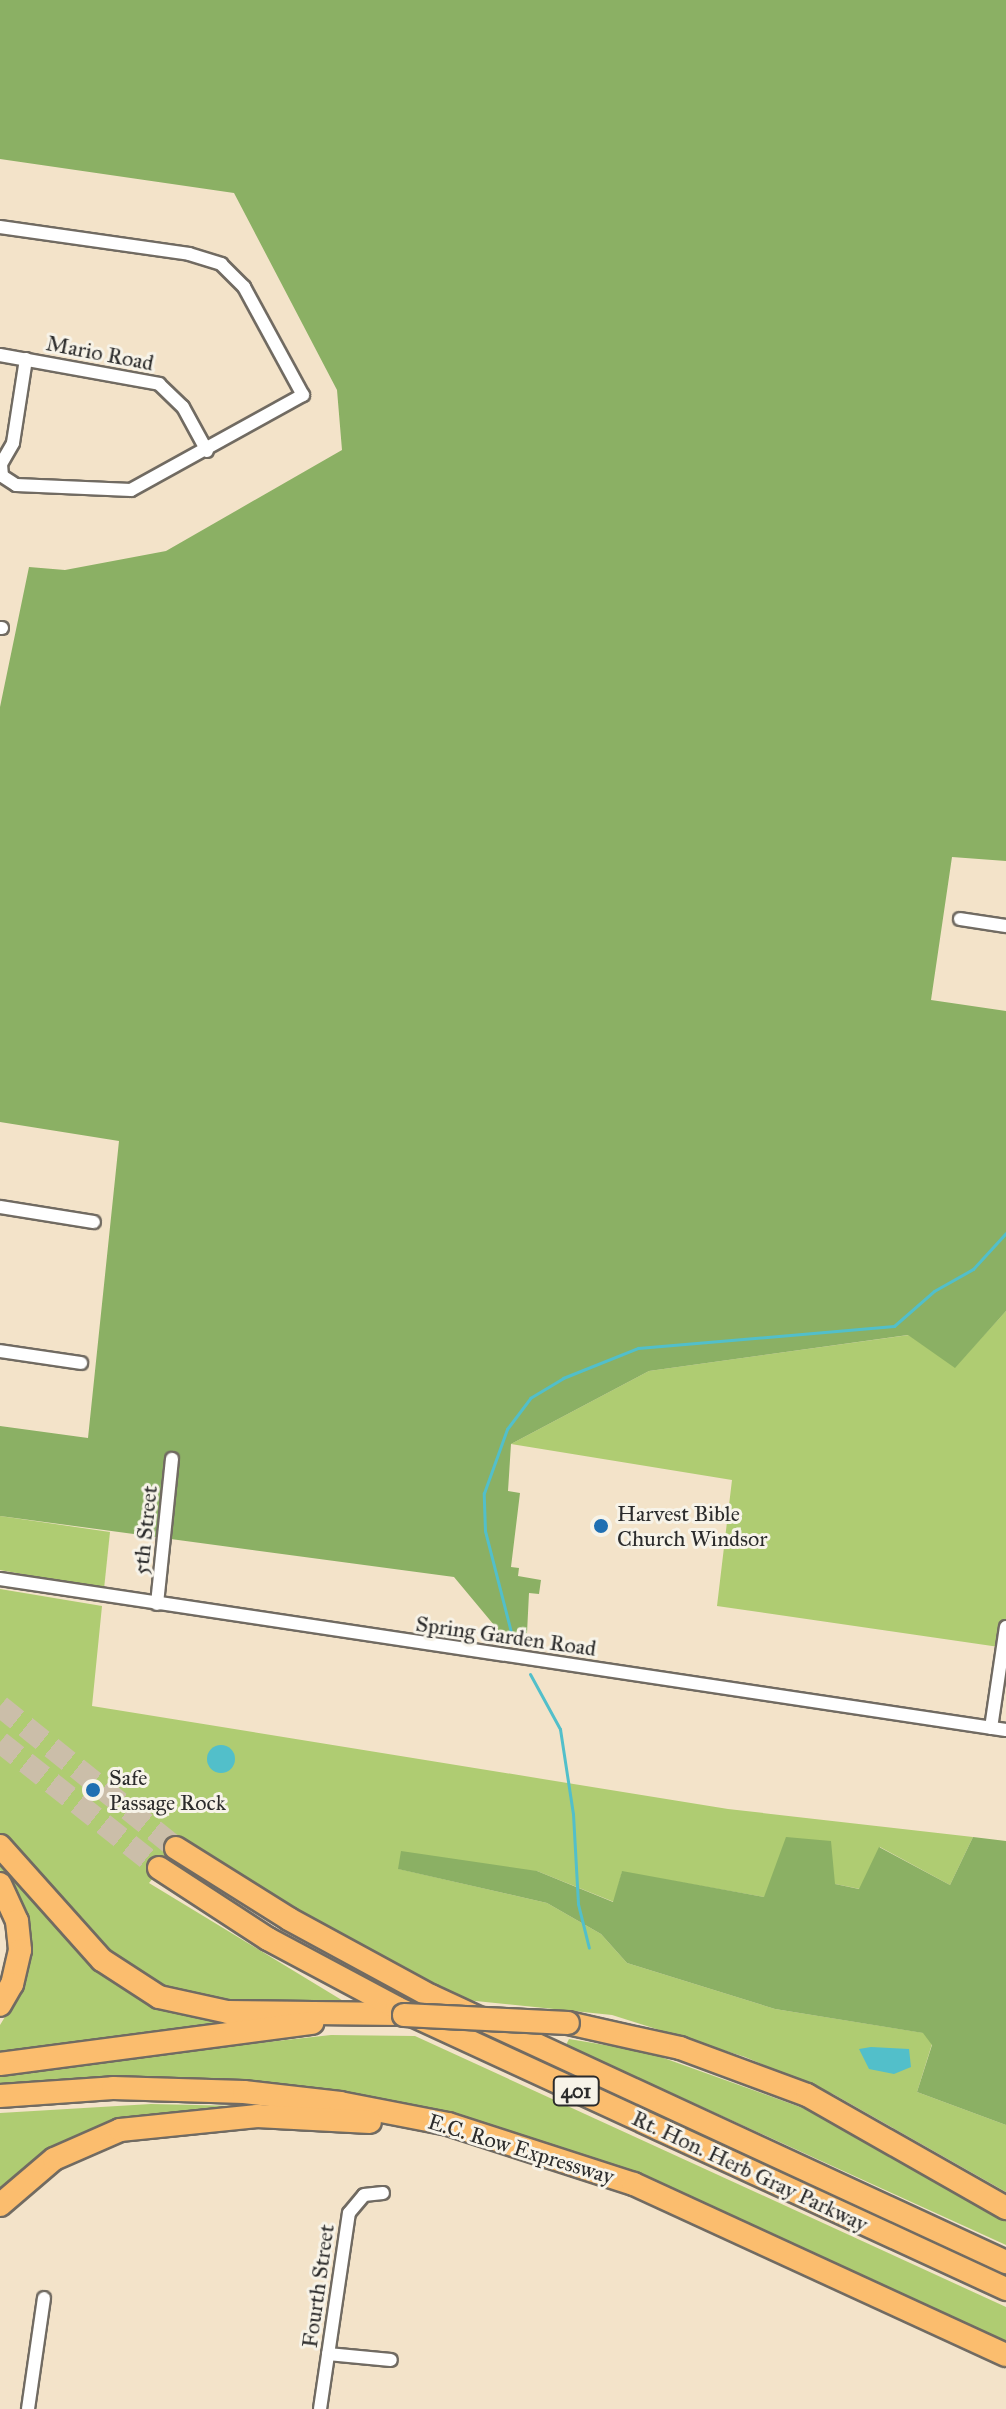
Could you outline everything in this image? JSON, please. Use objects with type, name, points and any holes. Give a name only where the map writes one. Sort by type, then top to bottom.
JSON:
[{"type":"highway","points":[[0,1846],[92,1951],[120,1975],[159,1997],[228,2012],[404,2015],[568,2023],[680,2048],[807,2095],[1006,2208]]},
{"type":"highway","name":"Rt. Hon. Herb Gray Parkway","points":[[176,1848],[289,1919],[431,1996],[1006,2262]]},
{"type":"highway","name":"Rt. Hon. Herb Gray Parkway","points":[[159,1868],[268,1939],[370,1994],[1006,2289]]},
{"type":"highway","points":[[0,1884],[17,1921],[20,1950],[12,1984],[0,2005]]},
{"type":"highway","points":[[0,2064],[334,2015]]},
{"type":"highway","name":"E.C. Row Expressway","points":[[0,2096],[145,2088],[292,2096],[434,2121],[536,2149],[675,2201],[1006,2355]]},
{"type":"highway","points":[[0,2205],[40,2168],[74,2148],[120,2130],[186,2120],[347,2119],[536,2149]]},
{"type":"street","points":[[0,227],[203,257],[236,277],[303,395],[153,482],[122,492],[11,484],[2,476],[1,464],[13,443],[26,359]]},
{"type":"street","name":"Mario Road","points":[[0,355],[159,384],[183,407],[207,451]]},
{"type":"street","points":[[960,919],[1006,926]]},
{"type":"street","points":[[0,1207],[94,1222]]},
{"type":"street","points":[[0,1351],[81,1363]]},
{"type":"street","name":"5th Street","points":[[157,1604],[172,1459]]},
{"type":"street","name":"Spring Garden Road","points":[[0,1579],[1006,1730]]},
{"type":"street","points":[[991,1728],[1006,1627]]},
{"type":"street","name":"Fourth Street","points":[[320,2409],[349,2213],[364,2195],[383,2193]]},
{"type":"street","points":[[28,2409],[44,2298]]},
{"type":"street","points":[[328,2354],[391,2360]]},
{"type":"green space","points":[[0,0],[1006,0],[1006,861],[952,857],[931,1000],[1006,1011],[1006,1311],[955,1368],[908,1335],[649,1371],[511,1444],[508,1491],[520,1493],[511,1567],[519,1568],[518,1576],[541,1580],[539,1594],[529,1593],[527,1633],[504,1637],[454,1577],[0,1516],[0,1426],[88,1438],[119,1141],[0,1122],[0,707],[29,567],[65,570],[166,551],[342,450],[337,390],[234,193],[0,159]]},
{"type":"green space","points":[[1006,1311],[1006,1648],[717,1606],[732,1480],[511,1444],[649,1371],[909,1335],[955,1367]]},
{"type":"green space","points":[[0,1516],[110,1532],[104,1589],[0,1570]]},
{"type":"green space","points":[[0,1589],[102,1606],[92,1706],[728,1809],[973,1837],[950,1885],[880,1847],[860,1889],[835,1884],[764,1897],[622,1872],[614,1902],[537,1871],[399,1869],[547,1903],[601,1934],[627,1963],[775,2009],[924,2033],[932,2044],[917,2092],[1006,2125],[1006,2192],[833,2094],[745,2057],[612,2015],[466,2000],[352,1945],[184,1840],[149,1883],[345,2002],[241,2005],[162,1988],[114,1959],[0,1833]]},
{"type":"green space","points":[[786,1837],[831,1841],[835,1884],[859,1889],[879,1847],[950,1885],[973,1837],[1006,1841],[1006,2125],[917,2092],[932,2045],[923,2033],[775,2009],[627,1963],[601,1934],[547,1903],[398,1869],[401,1851],[537,1871],[613,1902],[622,1871],[764,1897]]},
{"type":"green space","points":[[0,1857],[95,1964],[223,2017],[224,2025],[0,2055],[0,2025],[22,1989],[28,1964],[24,1913],[0,1870]]},
{"type":"green space","points":[[331,2035],[415,2036],[1006,2307],[1006,2345],[648,2180],[317,2093],[0,2089],[0,2072]]},
{"type":"green space","points":[[569,2039],[647,2052],[811,2111],[936,2174],[1006,2219],[1006,2245],[566,2045]]},
{"type":"green space","points":[[151,2104],[239,2106],[241,2113],[126,2124],[0,2199],[0,2113]]},
{"type":"water","points":[[221,1745],[231,1749],[235,1759],[231,1769],[221,1773],[211,1769],[207,1759],[211,1749]]},
{"type":"water","points":[[859,2049],[909,2049],[911,2067],[894,2074],[869,2069]]},
{"type":"waterway","points":[[512,1636],[485,1531],[484,1493],[507,1429],[530,1398],[563,1378],[638,1348],[894,1326],[934,1291],[973,1269],[1006,1233]]},
{"type":"waterway","points":[[530,1674],[560,1729],[573,1814],[578,1904],[589,1948]]},
{"type":"tunnel","points":[[0,1706],[176,1848]]},
{"type":"tunnel","points":[[0,1742],[159,1868]]},
{"type":"place","name":"Harvest Bible Church Windsor","points":[[601,1526]]},
{"type":"place","name":"Safe Passage Rock","points":[[93,1790]]}]
